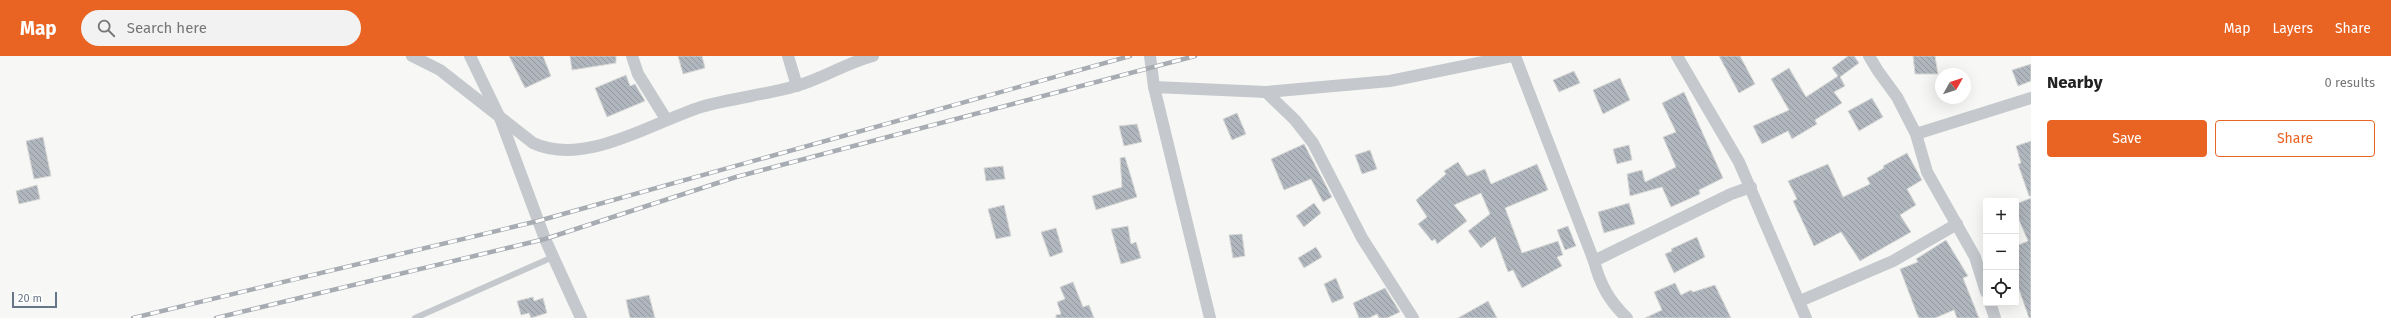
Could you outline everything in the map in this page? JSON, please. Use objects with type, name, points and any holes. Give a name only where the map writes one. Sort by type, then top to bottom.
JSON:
[{"type":"street","points":[[412,56],[440,70],[533,143],[544,148],[566,151],[587,149],[636,133],[666,119],[702,107],[797,86],[870,56]]},
{"type":"street","points":[[470,56],[500,118],[553,257],[581,318]]},
{"type":"street","points":[[632,56],[638,74],[666,119]]},
{"type":"street","points":[[788,56],[797,86]]},
{"type":"street","points":[[1150,56],[1154,87],[1210,318]]},
{"type":"street","points":[[1154,87],[1266,92],[1390,81],[1513,56],[1606,294],[1627,318]]},
{"type":"street","points":[[1677,56],[1739,162],[1806,318]]},
{"type":"street","points":[[1869,56],[1897,97],[1916,134],[1927,172],[1975,257],[1983,282]]},
{"type":"street","points":[[1266,92],[1295,120],[1314,143],[1362,238],[1413,318]]},
{"type":"street","points":[[1916,134],[2031,98]]},
{"type":"street","points":[[1594,261],[1731,194],[1751,187]]},
{"type":"street","points":[[1800,301],[1893,261],[1957,224]]},
{"type":"street","points":[[1991,306],[1995,318]]},
{"type":"lane","points":[[415,318],[553,257]]},
{"type":"building","points":[[509,56],[543,56],[551,76],[525,88]]},
{"type":"building","points":[[570,56],[616,56],[616,63],[572,70]]},
{"type":"building","points":[[678,56],[702,56],[705,68],[683,74]]},
{"type":"building","points":[[1719,56],[1740,56],[1755,84],[1739,93]]},
{"type":"building","points":[[1848,56],[1854,56],[1859,63],[1840,77],[1845,86],[1834,92],[1842,103],[1815,120],[1817,124],[1792,139],[1788,131],[1762,144],[1753,126],[1789,110],[1771,79],[1789,68],[1806,97],[1838,76],[1832,68]]},
{"type":"building","points":[[1913,56],[1935,56],[1937,68],[1935,68],[1935,74],[1915,74]]},
{"type":"building","points":[[2031,64],[2031,81],[2018,86],[2012,70]]},
{"type":"building","points":[[1574,71],[1580,83],[1559,92],[1553,80]]},
{"type":"building","points":[[626,75],[630,86],[635,84],[645,101],[607,117],[595,88]]},
{"type":"building","points":[[1620,78],[1630,100],[1603,114],[1593,90]]},
{"type":"building","points":[[1684,92],[1723,178],[1699,190],[1700,194],[1671,207],[1662,187],[1630,196],[1627,174],[1642,170],[1645,182],[1676,167],[1663,137],[1676,132],[1662,103]]},
{"type":"building","points":[[1872,98],[1883,117],[1859,131],[1848,111]]},
{"type":"building","points":[[1237,113],[1246,134],[1232,140],[1223,119]]},
{"type":"building","points":[[1137,124],[1142,142],[1124,146],[1119,126]]},
{"type":"building","points":[[43,137],[51,176],[34,179],[26,141]]},
{"type":"building","points":[[2031,141],[2031,196],[2029,196],[2018,164],[2021,163],[2016,146]]},
{"type":"building","points":[[1304,144],[1332,197],[1323,202],[1311,179],[1284,190],[1271,159]]},
{"type":"building","points":[[1629,145],[1632,160],[1617,164],[1613,149]]},
{"type":"building","points":[[1370,150],[1377,169],[1362,174],[1355,155]]},
{"type":"building","points":[[1907,153],[1922,180],[1907,189],[1916,205],[1900,215],[1911,232],[1860,261],[1841,232],[1814,246],[1793,201],[1797,199],[1788,181],[1828,164],[1843,197],[1870,184],[1867,178],[1884,168],[1883,166]]},
{"type":"building","points":[[1125,157],[1137,197],[1096,210],[1092,196],[1122,187],[1120,158]]},
{"type":"building","points":[[1458,162],[1467,176],[1485,169],[1491,184],[1537,164],[1548,190],[1505,208],[1522,253],[1558,241],[1563,255],[1557,257],[1562,266],[1522,288],[1513,270],[1508,272],[1495,237],[1481,248],[1468,231],[1490,214],[1481,193],[1454,205],[1467,221],[1437,244],[1435,239],[1432,241],[1418,224],[1427,217],[1416,200],[1446,174],[1444,171]]},
{"type":"building","points":[[1003,166],[1005,179],[986,181],[984,168]]},
{"type":"building","points":[[37,185],[40,199],[19,204],[16,191]]},
{"type":"building","points":[[2031,198],[2031,318],[2029,318],[2019,290],[2019,245],[2028,241],[2019,220],[2019,203]]},
{"type":"building","points":[[1314,203],[1321,213],[1304,227],[1296,216]]},
{"type":"building","points":[[1629,203],[1635,224],[1604,233],[1598,212]]},
{"type":"building","points":[[1004,205],[1011,236],[996,239],[988,209]]},
{"type":"building","points":[[1128,226],[1131,244],[1136,242],[1141,258],[1121,264],[1111,229]]},
{"type":"building","points":[[1568,226],[1576,246],[1565,250],[1557,230]]},
{"type":"building","points":[[1056,228],[1063,252],[1050,257],[1041,232]]},
{"type":"building","points":[[1242,234],[1245,256],[1233,258],[1229,235]]},
{"type":"building","points":[[1697,237],[1705,257],[1674,273],[1665,254],[1672,251],[1671,249]]},
{"type":"building","points":[[1946,240],[1968,276],[1963,278],[1979,318],[1957,318],[1954,310],[1935,318],[1919,318],[1917,314],[1900,269],[1918,262],[1916,259]]},
{"type":"building","points":[[1316,247],[1322,257],[1304,268],[1298,258]]},
{"type":"building","points":[[1336,278],[1344,298],[1332,303],[1324,284]]},
{"type":"building","points":[[1073,282],[1083,307],[1089,305],[1094,318],[1056,318],[1056,315],[1061,314],[1057,302],[1065,299],[1060,287]]},
{"type":"building","points":[[1675,283],[1681,295],[1691,290],[1693,292],[1715,285],[1731,318],[1645,318],[1662,310],[1654,292]]},
{"type":"building","points":[[1385,288],[1400,312],[1387,318],[1379,318],[1377,314],[1369,318],[1359,318],[1353,303]]},
{"type":"building","points":[[649,295],[655,318],[630,318],[626,300]]},
{"type":"building","points":[[533,297],[534,301],[543,298],[547,313],[531,318],[529,313],[521,315],[517,301]]},
{"type":"building","points":[[1488,301],[1497,318],[1458,318]]},
{"type":"railway","points":[[133,318],[538,221],[1130,56]]},
{"type":"railway","points":[[216,318],[545,239],[736,177],[1195,56]]}]
